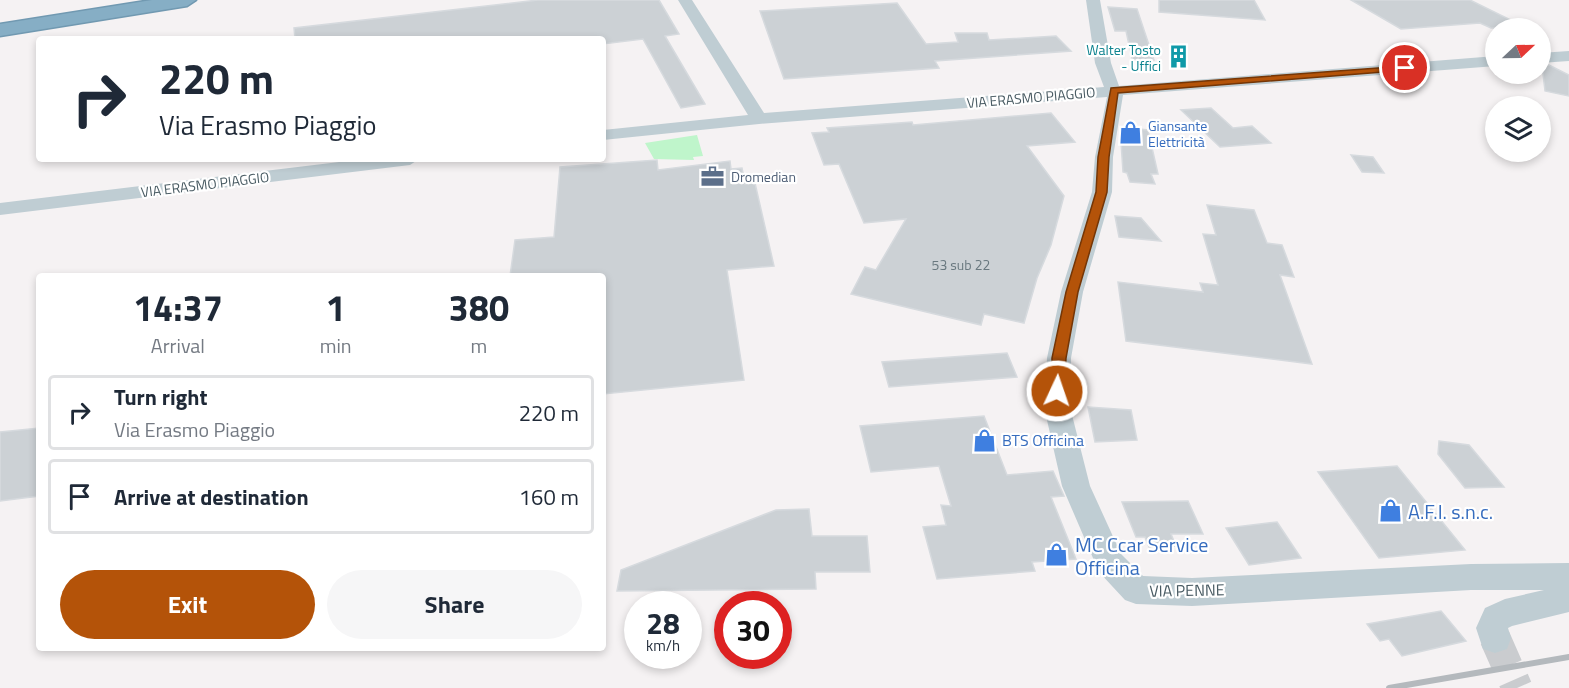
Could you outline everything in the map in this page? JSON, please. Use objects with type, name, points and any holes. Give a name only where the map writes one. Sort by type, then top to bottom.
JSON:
[{"type":"highway","points":[[0,24],[153,0]]},
{"type":"highway","points":[[0,30],[187,0]]},
{"type":"street","points":[[685,0],[759,119]]},
{"type":"street","points":[[1093,0],[1103,63],[1114,90]]},
{"type":"street","points":[[1551,57],[1569,56]]},
{"type":"street","name":"VIA ERASMO PIAGGIO","points":[[606,135],[759,119],[1485,62]]},
{"type":"street","name":"VIA PENNE","points":[[1114,90],[1104,157],[1102,192],[1072,292],[1059,358],[1056,407],[1076,486],[1110,562],[1136,590],[1191,592],[1471,577],[1569,576]]},
{"type":"street","name":"VIA ERASMO PIAGGIO","points":[[0,209],[385,162]]},
{"type":"street","points":[[1495,638],[1492,628],[1496,618],[1569,598]]},
{"type":"green space","points":[[697,135],[703,156],[693,157],[694,160],[654,159],[645,143]]},
{"type":"building","points":[[538,0],[659,0],[679,34],[665,36],[705,104],[681,108],[643,39],[606,44],[606,36],[295,36],[294,28]]},
{"type":"building","points":[[1159,0],[1254,0],[1265,20],[1159,12]]},
{"type":"building","points":[[1351,0],[1470,0],[1507,18],[1485,18],[1485,25],[1480,23],[1401,29]]},
{"type":"building","points":[[897,3],[926,44],[958,42],[955,33],[987,33],[989,40],[1056,36],[1071,51],[935,61],[939,68],[784,79],[760,11]]},
{"type":"building","points":[[1108,7],[1137,9],[1154,60],[1149,60],[1151,65],[1133,63],[1126,31],[1115,31]]},
{"type":"building","points":[[1551,66],[1569,75],[1569,96],[1545,91],[1544,84],[1551,84]]},
{"type":"building","points":[[1211,108],[1233,128],[1252,126],[1271,143],[1220,147],[1181,110]]},
{"type":"building","points":[[1051,113],[1075,142],[1027,146],[1064,196],[1051,245],[1037,278],[1024,323],[984,314],[981,325],[851,294],[865,267],[876,270],[906,219],[864,223],[839,164],[824,165],[812,133],[829,132],[827,128],[912,122],[913,125]]},
{"type":"building","points":[[1120,127],[1148,130],[1158,174],[1151,174],[1155,184],[1130,182],[1127,173],[1123,172]]},
{"type":"building","points":[[1351,155],[1373,157],[1384,173],[1362,172]]},
{"type":"building","points":[[657,160],[658,170],[730,161],[731,169],[742,168],[745,184],[755,183],[774,266],[727,270],[744,380],[606,394],[606,273],[510,273],[515,240],[554,237],[560,167]]},
{"type":"building","points":[[1207,205],[1254,210],[1267,243],[1282,245],[1294,277],[1280,275],[1312,364],[1126,341],[1118,282],[1203,292],[1200,283],[1218,285],[1203,234],[1216,235]]},
{"type":"building","points":[[1115,216],[1141,218],[1161,241],[1119,237]]},
{"type":"building","points":[[1007,353],[1017,377],[889,387],[882,362]]},
{"type":"building","points":[[1088,407],[1131,410],[1137,440],[1095,442]]},
{"type":"building","points":[[984,416],[1007,475],[1053,471],[1064,496],[1051,497],[1076,559],[1032,562],[1035,571],[937,579],[923,527],[946,525],[941,505],[951,506],[939,466],[871,472],[860,426]]},
{"type":"building","points":[[36,428],[36,496],[0,501],[0,432]]},
{"type":"building","points":[[1439,441],[1469,445],[1504,487],[1465,488],[1438,454]]},
{"type":"building","name":"A.F.I. s.n.c.","points":[[1397,466],[1465,550],[1379,558],[1318,472]]},
{"type":"building","points":[[1188,501],[1203,534],[1171,534],[1176,546],[1149,547],[1145,537],[1136,537],[1122,502]]},
{"type":"building","points":[[809,509],[812,536],[867,536],[870,572],[815,572],[816,589],[617,591],[621,570],[776,510]]},
{"type":"building","points":[[1277,522],[1301,558],[1249,565],[1226,528]]},
{"type":"building","points":[[1441,611],[1466,641],[1402,656],[1389,639],[1380,641],[1367,624]]},
{"type":"tunnel","points":[[1495,638],[1517,688]]},
{"type":"railway","points":[[1389,688],[1569,657]]},
{"type":"place","name":"Walter Tosto - Uffici","points":[[1179,57]]},
{"type":"place","name":"Giansante Elettricità","points":[[1130,133]]},
{"type":"place","name":"Dromedian","points":[[713,176]]},
{"type":"place","name":"BTS Officina","points":[[984,440]]},
{"type":"place","name":"A.F.I. s.n.c.","points":[[1390,511]]},
{"type":"place","name":"MC Ccar Service Officina","points":[[1057,555]]},
{"type":"route","points":[[1057,391],[1059,358],[1072,292],[1102,192],[1104,157],[1115,96],[1114,90],[1405,68]]}]
